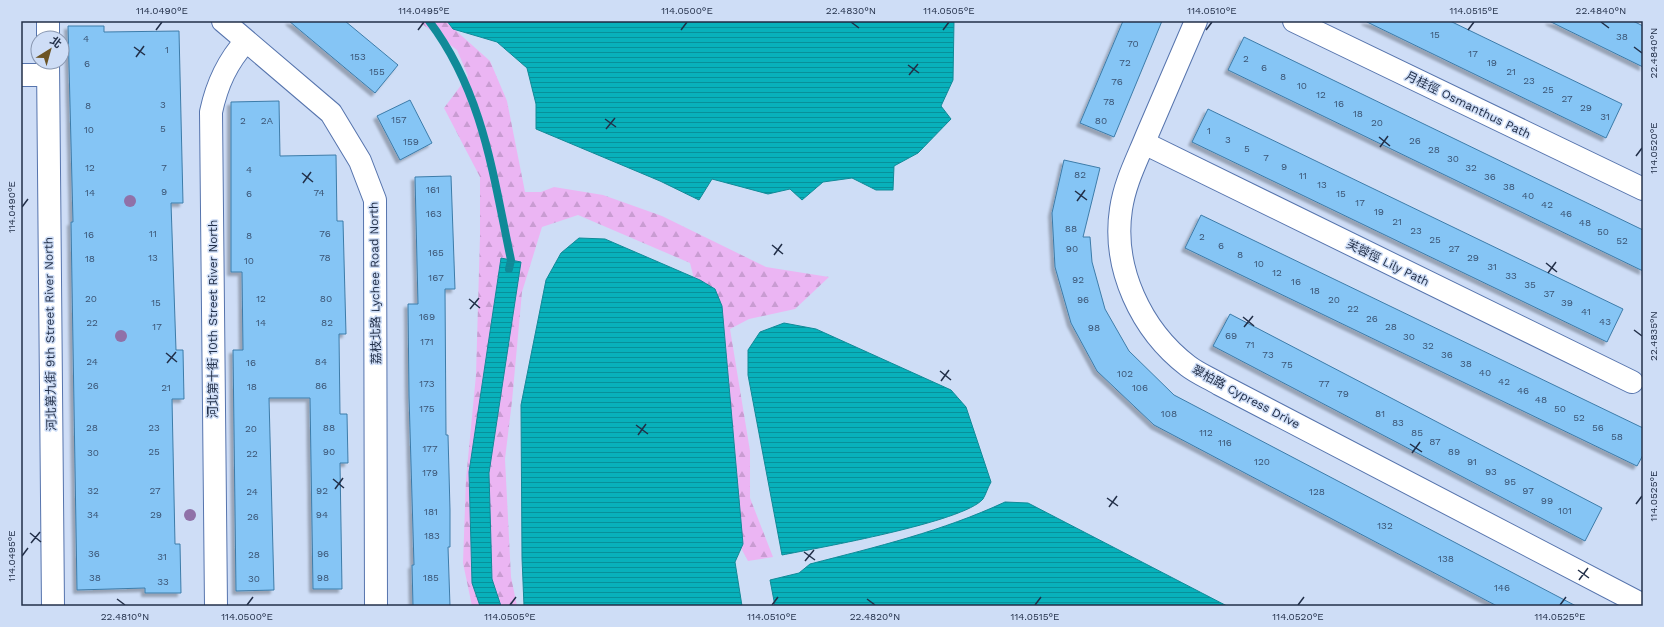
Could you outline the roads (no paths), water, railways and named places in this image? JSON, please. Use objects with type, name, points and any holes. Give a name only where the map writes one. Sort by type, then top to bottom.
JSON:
[{"type":"street","name":"荔枝北路 Lychee Road North","points":[[223,21],[331,113],[360,161],[375,200],[376,606]]},
{"type":"street","name":"翠柏路 Cypress Drive","points":[[1196,21],[1129,175],[1121,210],[1120,245],[1127,280],[1141,313],[1162,342],[1188,366],[1219,384],[1643,605]]},
{"type":"street","name":"月桂徑 Osmanthus Path","points":[[1294,21],[1643,189]]},
{"type":"street","name":"河北第十街 10th Street River North","points":[[216,606],[212,112],[215,92],[223,74],[233,56],[246,41]]},
{"type":"street","points":[[21,75],[44,70]]},
{"type":"street","name":"河北第九街 9th Street River North","points":[[48,70],[53,606]]},
{"type":"street","name":"芙蓉徑 Lily Path","points":[[1144,143],[1632,382]]},
{"type":"waterway","points":[[429,21],[447,48],[462,76],[484,135],[511,260],[509,269]]}]
